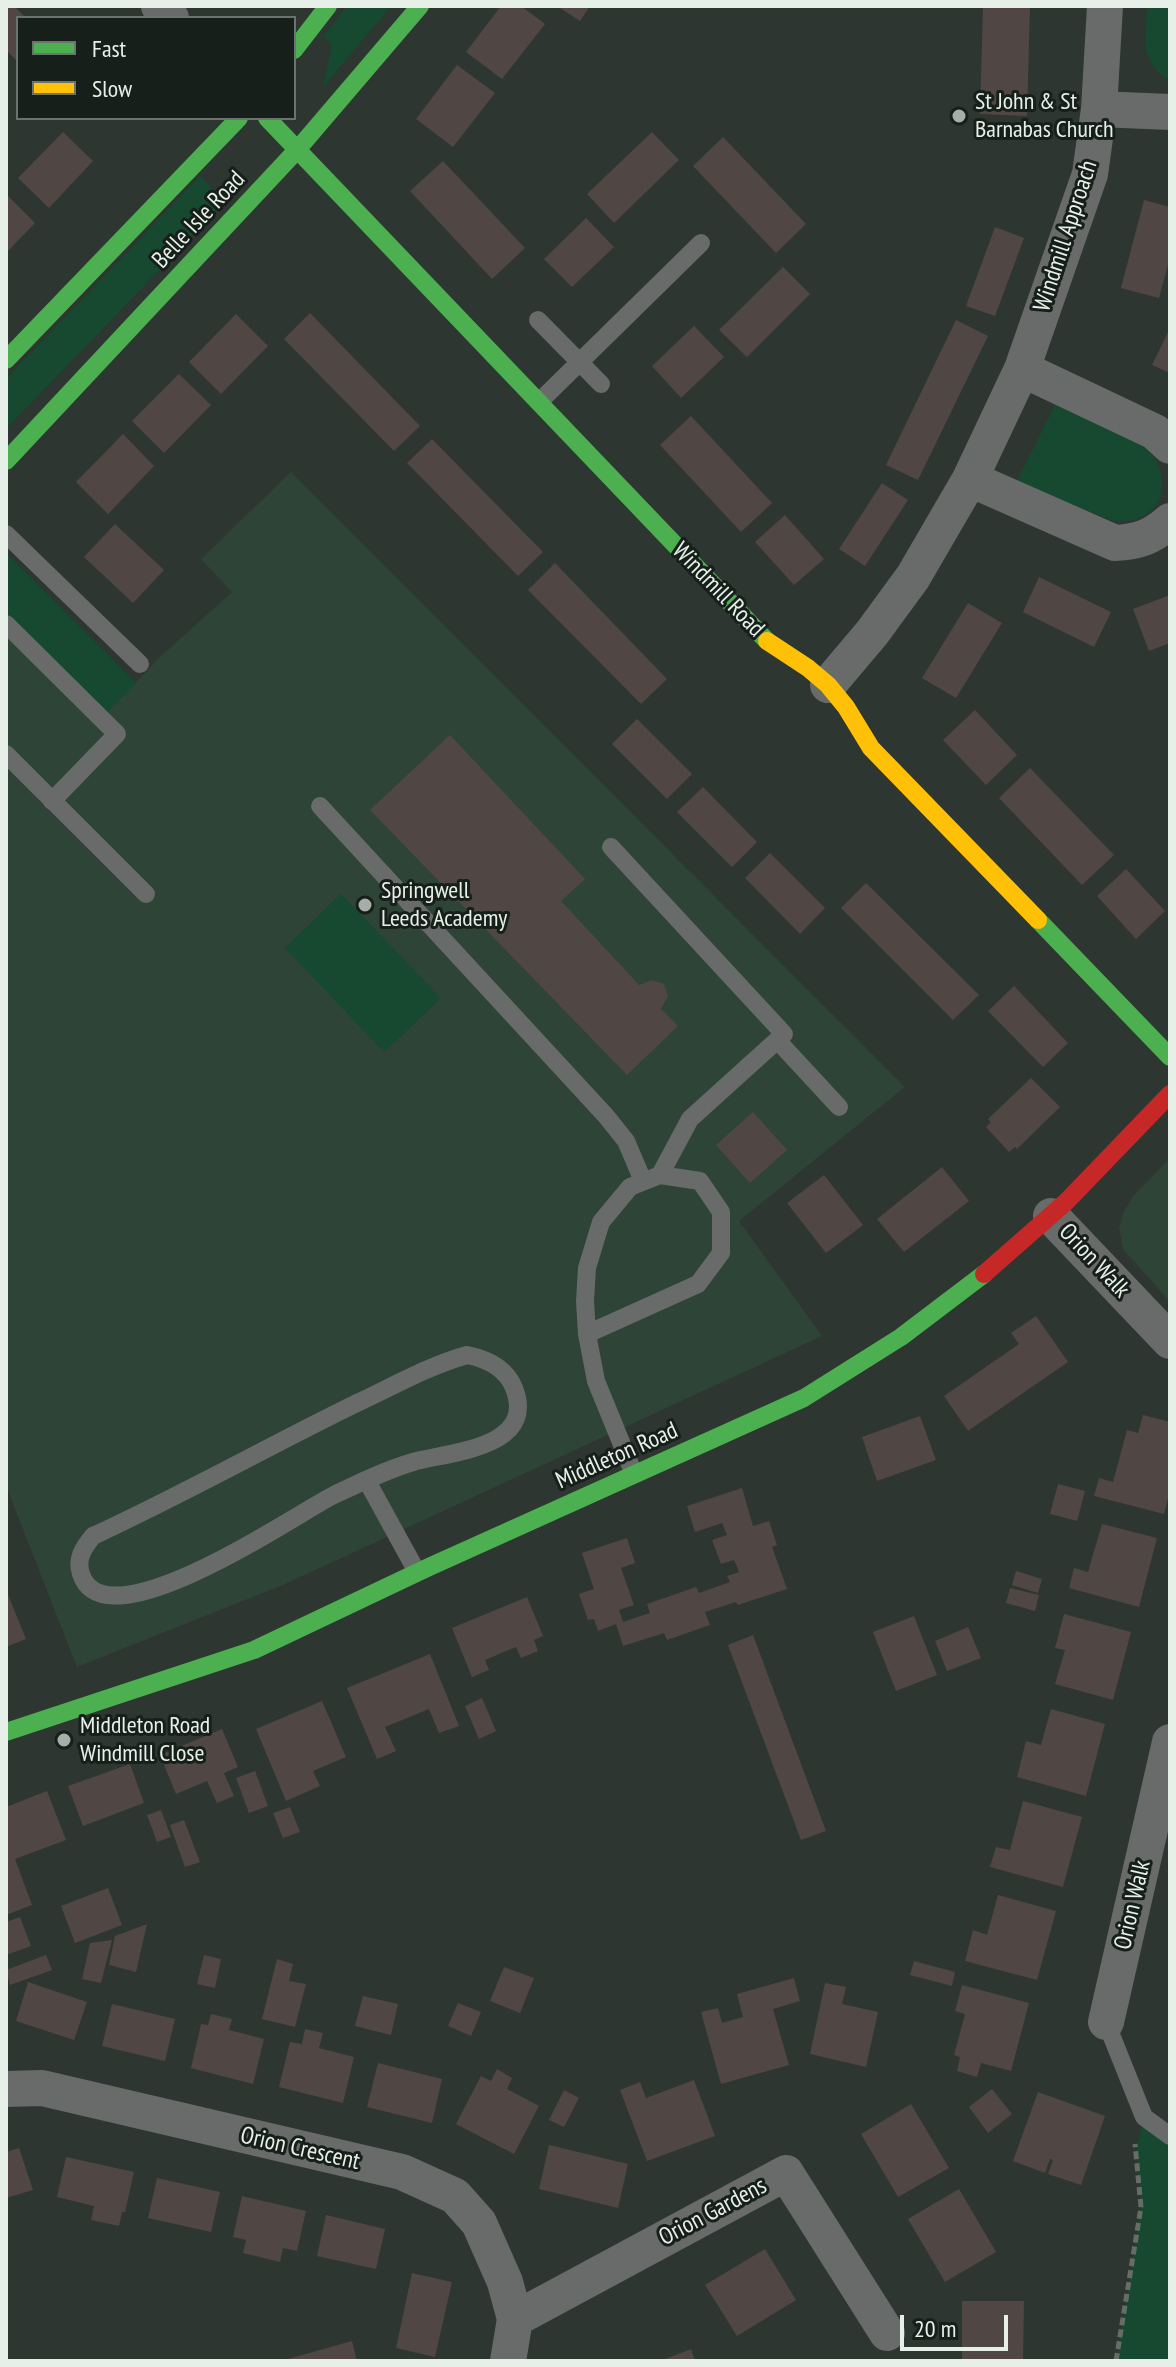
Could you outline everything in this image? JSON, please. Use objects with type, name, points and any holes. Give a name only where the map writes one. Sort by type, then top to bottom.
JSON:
[{"type":"street","points":[[296,47],[328,6]]},
{"type":"street","name":"Belle Isle Road","points":[[6,461],[297,150],[420,6]]},
{"type":"street","name":"Windmill Approach","points":[[828,685],[872,633],[913,577],[970,479],[1022,369],[1090,174],[1099,109],[1105,6]]},
{"type":"street","points":[[1099,109],[1170,112]]},
{"type":"street","name":"Belle Isle Road","points":[[6,360],[237,120]]},
{"type":"street","name":"Windmill Road","points":[[269,120],[771,645],[814,672],[828,685],[871,748],[1170,1057]]},
{"type":"street","points":[[1022,369],[1155,432],[1170,446]]},
{"type":"street","points":[[970,479],[1115,543],[1135,542],[1154,535],[1170,521]]},
{"type":"street","name":"Middleton Road","points":[[6,1732],[254,1650],[417,1572],[804,1398],[849,1373],[954,1300],[1051,1216],[1170,1094]]},
{"type":"street","name":"Orion Walk","points":[[1051,1216],[1170,1341]]},
{"type":"street","name":"Orion Walk","points":[[1106,2022],[1170,1742]]},
{"type":"street","name":"Orion Crescent","points":[[6,2089],[42,2088],[402,2172],[455,2196],[479,2223],[505,2282],[515,2319]]},
{"type":"street","name":"Orion Gardens","points":[[515,2319],[786,2173],[887,2333]]},
{"type":"street","points":[[508,2361],[515,2319]]},
{"type":"lane","points":[[539,402],[701,243]]},
{"type":"lane","points":[[538,320],[601,384]]},
{"type":"lane","points":[[6,534],[140,664]]},
{"type":"lane","points":[[6,624],[117,734],[52,801]]},
{"type":"lane","points":[[6,754],[146,894]]},
{"type":"lane","points":[[320,806],[606,1116],[652,1178]]},
{"type":"lane","points":[[611,847],[784,1034],[690,1119],[652,1178]]},
{"type":"lane","points":[[777,1040],[839,1107]]},
{"type":"lane","points":[[587,1334],[698,1284],[721,1253],[721,1212],[700,1181],[652,1178],[630,1187],[601,1222],[587,1268],[587,1334],[596,1381],[634,1474]]},
{"type":"lane","points":[[467,1355],[482,1358],[504,1373],[516,1395],[516,1414],[508,1430],[494,1443],[413,1462],[367,1481],[333,1495],[259,1539],[164,1587],[108,1595],[84,1582],[79,1571],[78,1560],[83,1547],[93,1536],[444,1362],[467,1355]]},
{"type":"lane","points":[[367,1481],[417,1572]]},
{"type":"lane","points":[[1106,2022],[1144,2117],[1170,2136]]},
{"type":"path","points":[[1116,2361],[1141,2207],[1133,2135]]},
{"type":"shaded area","name":"Springwell Leeds Academy","points":[[291,472],[905,1087],[739,1221],[822,1336],[283,1585],[77,1667],[6,1486],[6,634],[96,724],[160,657],[232,592],[201,559]]},
{"type":"shaded area","points":[[1170,1158],[1170,1302],[1123,1249],[1119,1228],[1124,1211],[1134,1195]]},
{"type":"green space","points":[[347,6],[391,6],[323,87],[332,45],[323,37]]},
{"type":"green space","points":[[1147,6],[1170,6],[1170,81],[1160,74],[1148,57],[1145,39]]},
{"type":"green space","points":[[200,176],[225,202],[6,429],[6,379]]},
{"type":"green space","points":[[1056,403],[1146,447],[1161,473],[1160,498],[1154,508],[1131,521],[1114,521],[1016,483]]},
{"type":"green space","points":[[6,553],[136,683],[96,724],[6,634]]},
{"type":"green space","points":[[341,894],[441,998],[384,1052],[285,948]]},
{"type":"green space","points":[[1144,2117],[1170,2136],[1170,2361],[1116,2361],[1141,2207],[1136,2150]]},
{"type":"building","points":[[6,6],[14,6],[24,16],[16,16],[16,60],[6,50]]},
{"type":"building","points":[[501,6],[521,6],[545,24],[502,79],[466,52]]},
{"type":"building","points":[[557,6],[590,6],[580,21]]},
{"type":"building","points":[[983,6],[1030,6],[1027,116],[980,114]]},
{"type":"building","points":[[457,65],[495,93],[453,147],[416,119]]},
{"type":"building","points":[[63,132],[93,161],[49,208],[18,178]]},
{"type":"building","points":[[652,132],[679,160],[614,223],[587,194]]},
{"type":"building","points":[[723,137],[806,224],[776,253],[693,166]]},
{"type":"building","points":[[443,161],[525,248],[492,279],[410,191]]},
{"type":"building","points":[[6,194],[35,223],[6,253]]},
{"type":"building","points":[[1144,200],[1170,207],[1170,257],[1159,298],[1121,288]]},
{"type":"building","points":[[586,218],[614,247],[572,287],[544,259]]},
{"type":"building","points":[[995,227],[1024,238],[995,316],[966,306]]},
{"type":"building","points":[[783,267],[810,294],[747,357],[719,330]]},
{"type":"building","points":[[310,313],[420,426],[394,451],[284,339]]},
{"type":"building","points":[[236,314],[268,346],[221,394],[189,362]]},
{"type":"building","points":[[956,320],[988,336],[918,480],[886,465]]},
{"type":"building","points":[[694,326],[724,357],[681,398],[652,366]]},
{"type":"building","points":[[1170,328],[1170,373],[1152,365]]},
{"type":"building","points":[[179,374],[211,405],[164,453],[132,421]]},
{"type":"building","points":[[691,416],[772,503],[741,532],[660,445]]},
{"type":"building","points":[[123,434],[154,466],[108,514],[76,482]]},
{"type":"building","points":[[432,439],[543,552],[518,576],[407,463]]},
{"type":"building","points":[[882,483],[908,500],[865,566],[839,549]]},
{"type":"building","points":[[785,515],[824,559],[794,585],[755,542]]},
{"type":"building","points":[[115,524],[164,570],[133,603],[84,557]]},
{"type":"building","points":[[555,563],[667,679],[641,704],[528,590]]},
{"type":"building","points":[[1039,577],[1111,612],[1094,647],[1023,612]]},
{"type":"building","points":[[1170,595],[1170,643],[1149,651],[1133,609]]},
{"type":"building","points":[[968,603],[1002,623],[956,698],[922,678]]},
{"type":"building","points":[[975,710],[1017,755],[986,785],[943,740]]},
{"type":"building","points":[[637,719],[692,774],[667,799],[612,744]]},
{"type":"building","points":[[450,735],[585,879],[561,901],[639,985],[652,980],[664,984],[668,996],[661,1009],[678,1026],[627,1075],[370,810]]},
{"type":"building","points":[[1030,768],[1114,855],[1082,885],[999,798]]},
{"type":"building","points":[[703,787],[757,842],[732,867],[677,812]]},
{"type":"building","points":[[770,853],[825,908],[800,934],[745,878]]},
{"type":"building","points":[[1126,869],[1165,911],[1136,939],[1097,896]]},
{"type":"building","points":[[866,883],[979,995],[953,1020],[841,908]]},
{"type":"building","points":[[1014,986],[1068,1043],[1043,1067],[988,1011]]},
{"type":"building","points":[[1031,1078],[1060,1107],[1017,1149],[1015,1147],[1009,1152],[986,1127],[991,1122],[988,1119]]},
{"type":"building","points":[[753,1112],[787,1150],[750,1183],[716,1145]]},
{"type":"building","points":[[942,1167],[969,1201],[904,1252],[877,1219]]},
{"type":"building","points":[[824,1175],[863,1225],[826,1253],[787,1203]]},
{"type":"building","points":[[1036,1316],[1068,1362],[968,1431],[944,1396],[1019,1344],[1011,1333]]},
{"type":"building","points":[[1143,1415],[1170,1422],[1170,1491],[1164,1514],[1094,1496],[1099,1478],[1113,1482],[1127,1430],[1138,1433]]},
{"type":"building","points":[[920,1416],[936,1460],[877,1481],[862,1437]]},
{"type":"building","points":[[1058,1484],[1085,1491],[1077,1521],[1050,1514]]},
{"type":"building","points":[[742,1488],[753,1526],[769,1521],[777,1545],[772,1547],[787,1589],[705,1612],[710,1625],[667,1640],[664,1633],[623,1646],[616,1624],[598,1631],[594,1619],[588,1620],[579,1594],[594,1589],[582,1553],[627,1538],[635,1563],[621,1568],[634,1605],[619,1610],[623,1622],[650,1613],[647,1604],[696,1587],[699,1593],[730,1582],[727,1576],[739,1572],[734,1560],[721,1564],[712,1540],[727,1535],[722,1523],[695,1532],[687,1506]]},
{"type":"building","points":[[1102,1524],[1157,1538],[1139,1607],[1069,1588],[1074,1568],[1088,1572]]},
{"type":"building","points":[[1016,1571],[1042,1579],[1038,1593],[1012,1585]]},
{"type":"building","points":[[1010,1588],[1039,1595],[1035,1611],[1006,1603]]},
{"type":"building","points":[[6,1590],[26,1639],[6,1647]]},
{"type":"building","points":[[527,1597],[543,1636],[534,1640],[538,1651],[521,1658],[516,1647],[485,1660],[489,1670],[472,1677],[452,1628]]},
{"type":"building","points":[[1064,1614],[1131,1632],[1113,1700],[1055,1684],[1065,1650],[1055,1648]]},
{"type":"building","points":[[914,1616],[937,1675],[896,1691],[873,1632]]},
{"type":"building","points":[[968,1627],[981,1658],[947,1671],[935,1641]]},
{"type":"building","points":[[753,1635],[826,1831],[801,1840],[728,1645]]},
{"type":"building","points":[[430,1654],[459,1726],[439,1733],[429,1709],[385,1727],[396,1751],[377,1759],[347,1688]]},
{"type":"building","points":[[482,1698],[496,1731],[479,1739],[465,1706]]},
{"type":"building","points":[[322,1701],[346,1757],[313,1771],[320,1786],[286,1801],[256,1729]]},
{"type":"building","points":[[1051,1709],[1105,1724],[1086,1796],[1017,1777],[1026,1741],[1041,1745]]},
{"type":"building","points":[[222,1729],[238,1767],[224,1773],[234,1796],[217,1803],[207,1781],[176,1794],[160,1755]]},
{"type":"building","points":[[130,1764],[144,1803],[83,1826],[68,1786]]},
{"type":"building","points":[[255,1771],[268,1806],[249,1813],[236,1778]]},
{"type":"building","points":[[47,1791],[66,1840],[15,1859],[32,1905],[6,1915],[6,1807]]},
{"type":"building","points":[[1023,1801],[1082,1817],[1063,1887],[990,1867],[996,1847],[1010,1850]]},
{"type":"building","points":[[290,1807],[300,1832],[283,1838],[273,1813]]},
{"type":"building","points":[[161,1810],[171,1837],[157,1842],[147,1815]]},
{"type":"building","points":[[184,1820],[200,1862],[185,1867],[170,1825]]},
{"type":"building","points":[[108,1888],[122,1925],[75,1943],[61,1906]]},
{"type":"building","points":[[998,1895],[1056,1911],[1037,1980],[965,1961],[973,1930],[987,1935]]},
{"type":"building","points":[[20,1917],[31,1946],[6,1955],[6,1922]]},
{"type":"building","points":[[147,1924],[136,1972],[109,1965],[115,1936]]},
{"type":"building","points":[[112,1940],[101,1983],[82,1979],[90,1943]]},
{"type":"building","points":[[46,1955],[52,1970],[10,1985],[6,1970]]},
{"type":"building","points":[[204,1955],[221,1959],[215,1988],[197,1984]]},
{"type":"building","points":[[277,1959],[293,1964],[289,1981],[306,1984],[295,2027],[262,2019]]},
{"type":"building","points":[[914,1961],[955,1972],[952,1986],[910,1975]]},
{"type":"building","points":[[504,1967],[534,1978],[520,2013],[490,2001]]},
{"type":"building","points":[[794,1978],[800,2001],[773,2009],[789,2065],[721,2084],[701,2012],[718,2008],[722,2023],[743,2017],[737,1994]]},
{"type":"building","points":[[28,1982],[87,2002],[74,2040],[16,2021]]},
{"type":"building","points":[[825,1983],[846,1987],[842,2004],[878,2012],[866,2067],[810,2054]]},
{"type":"building","points":[[962,1985],[1029,2003],[1011,2071],[981,2063],[977,2077],[957,2071],[960,2057],[954,2055],[965,2014],[955,2011]]},
{"type":"building","points":[[363,1996],[398,2004],[391,2035],[355,2026]]},
{"type":"building","points":[[458,2003],[481,2012],[471,2036],[448,2026]]},
{"type":"building","points":[[112,2004],[175,2019],[165,2061],[102,2046]]},
{"type":"building","points":[[211,2014],[232,2019],[229,2030],[264,2039],[253,2084],[191,2068],[201,2024],[208,2025]]},
{"type":"building","points":[[305,2029],[323,2033],[319,2048],[354,2057],[343,2103],[279,2087],[290,2042],[302,2044]]},
{"type":"building","points":[[378,2063],[442,2079],[432,2123],[367,2107]]},
{"type":"building","points":[[497,2069],[512,2078],[507,2089],[539,2106],[514,2154],[456,2124],[481,2076],[491,2081]]},
{"type":"building","points":[[694,2080],[715,2136],[647,2161],[620,2090],[640,2082],[646,2098]]},
{"type":"building","points":[[992,2089],[1012,2114],[988,2133],[969,2107]]},
{"type":"building","points":[[564,2090],[579,2098],[564,2127],[549,2120]]},
{"type":"building","points":[[1038,2092],[1105,2116],[1081,2185],[1048,2174],[1053,2160],[1050,2159],[1045,2173],[1013,2161]]},
{"type":"building","points":[[911,2104],[949,2168],[898,2197],[861,2134]]},
{"type":"building","points":[[549,2145],[628,2164],[618,2208],[539,2189]]},
{"type":"building","points":[[19,2148],[33,2190],[6,2198],[6,2152]]},
{"type":"building","points":[[66,2157],[134,2172],[119,2226],[91,2220],[94,2206],[57,2197]]},
{"type":"building","points":[[157,2178],[220,2192],[211,2232],[148,2218]]},
{"type":"building","points":[[959,2189],[996,2252],[945,2282],[908,2219]]},
{"type":"building","points":[[242,2196],[306,2211],[297,2251],[283,2248],[280,2262],[243,2253],[246,2240],[233,2237]]},
{"type":"building","points":[[326,2215],[385,2229],[376,2269],[317,2256]]},
{"type":"building","points":[[765,2249],[796,2300],[737,2336],[705,2285]]},
{"type":"building","points":[[412,2273],[452,2282],[435,2357],[396,2348]]},
{"type":"building","points":[[962,2301],[1024,2301],[1023,2361],[962,2361]]},
{"type":"building","points":[[352,2341],[357,2361],[288,2359]]},
{"type":"building","points":[[691,2349],[695,2361],[660,2361]]},
{"type":"traffic: fast","points":[[296,47],[328,6]]},
{"type":"traffic: fast","points":[[6,461],[297,150],[420,6]]},
{"type":"traffic: fast","points":[[6,360],[237,120]]},
{"type":"traffic: fast","points":[[269,120],[767,641]]},
{"type":"traffic: fast","points":[[1038,920],[1170,1057]]},
{"type":"traffic: fast","points":[[6,1732],[254,1650],[429,1567],[804,1398],[901,1337],[984,1274]]},
{"type":"traffic: slow","points":[[767,641],[828,685],[846,707],[871,748],[1038,920]]},
{"type":"traffic: jam","points":[[984,1274],[1066,1202],[1170,1094]]},
{"type":"place","name":"St John & St Barnabas Church","points":[[959,116]]},
{"type":"place","name":"Springwell Leeds Academy","points":[[365,905]]},
{"type":"place","name":"Middleton Road Windmill Close","points":[[64,1740]]}]
